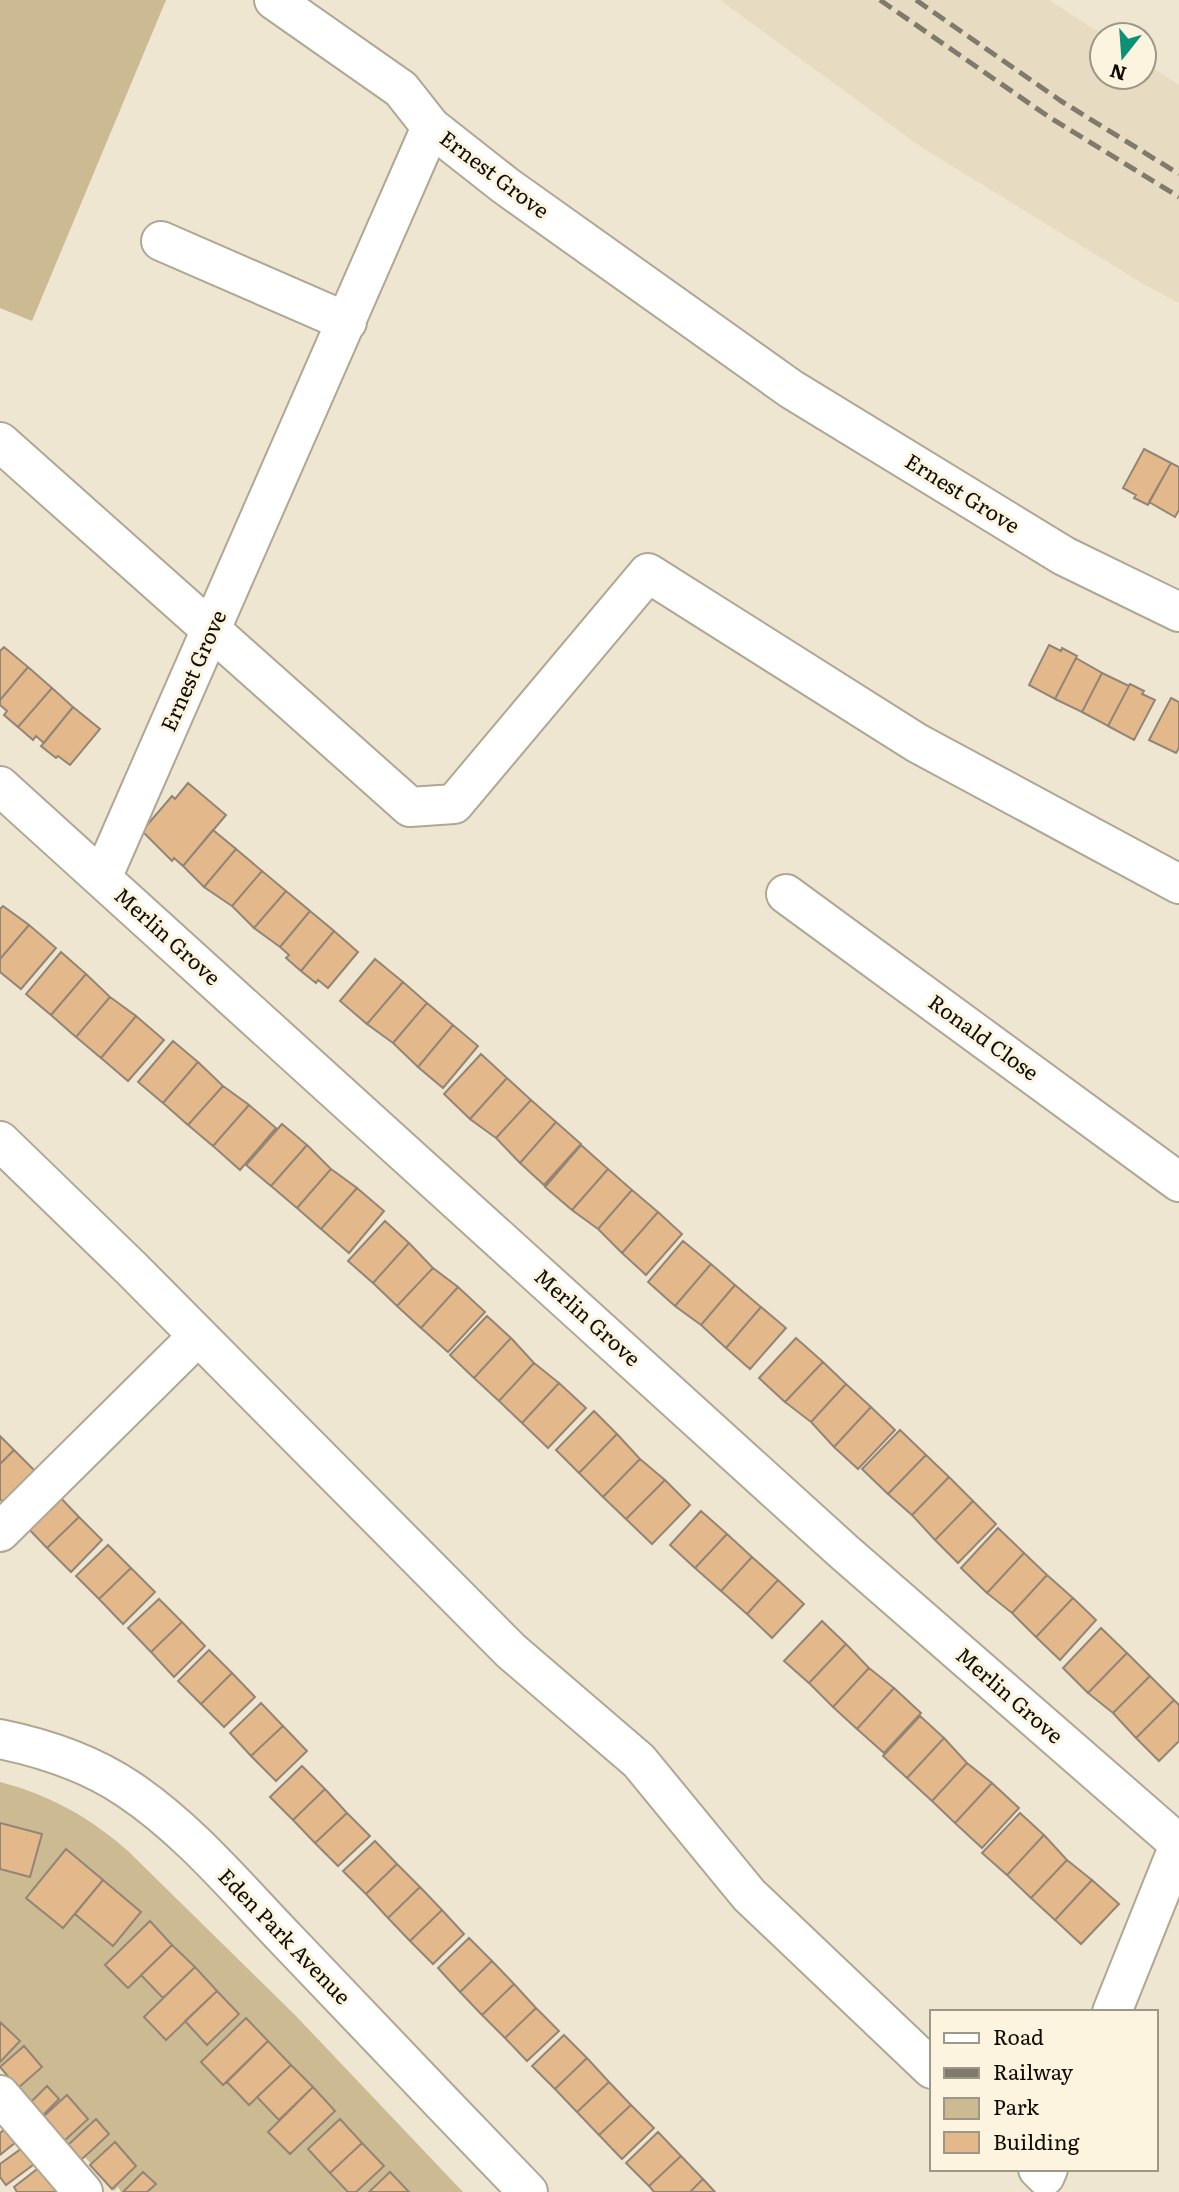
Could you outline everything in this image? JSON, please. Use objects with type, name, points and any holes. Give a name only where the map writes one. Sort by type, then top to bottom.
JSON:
[{"type":"street","points":[[274,0],[401,89],[431,127]]},
{"type":"street","name":"Ernest Grove","points":[[102,878],[431,127],[506,186],[791,388],[1064,556],[1179,612]]},
{"type":"street","points":[[161,240],[347,322]]},
{"type":"street","points":[[0,442],[410,807],[454,804],[648,573],[917,743],[1179,884]]},
{"type":"street","name":"Merlin Grove","points":[[0,786],[843,1551],[1179,1845]]},
{"type":"street","name":"Ronald Close","points":[[786,894],[1179,1182]]},
{"type":"street","points":[[0,1141],[511,1651],[639,1760],[750,1895],[930,2067]]},
{"type":"street","points":[[0,1532],[198,1336]]},
{"type":"street","name":"Eden Park Avenue","points":[[0,1739],[45,1750],[101,1773],[154,1808],[213,1863],[528,2192]]},
{"type":"street","points":[[1113,2010],[1179,1845]]},
{"type":"street","points":[[0,2095],[83,2192]]},
{"type":"shaded area","points":[[720,0],[1049,0],[1088,25],[1088,91],[1158,91],[1158,71],[1179,85],[1179,303],[1145,285],[921,147]]},
{"type":"green space","points":[[0,0],[166,0],[32,321],[0,308]]},
{"type":"green space","points":[[0,1782],[52,1800],[99,1828],[128,1851],[295,2015],[463,2192],[121,2192],[118,2187],[114,2191],[85,2157],[81,2160],[0,2067]]},
{"type":"building","points":[[1144,449],[1171,463],[1148,505],[1123,488]]},
{"type":"building","points":[[1171,463],[1179,467],[1179,510],[1175,517],[1149,502]]},
{"type":"building","points":[[1049,645],[1077,656],[1055,699],[1029,685]]},
{"type":"building","points":[[4,647],[28,667],[0,700],[0,651]]},
{"type":"building","points":[[1076,658],[1102,673],[1082,712],[1055,699]]},
{"type":"building","points":[[28,667],[52,688],[18,727],[4,715],[7,711],[0,705],[0,700]]},
{"type":"building","points":[[1102,673],[1129,686],[1108,726],[1082,712]]},
{"type":"building","points":[[1130,684],[1155,700],[1134,740],[1108,726]]},
{"type":"building","points":[[52,688],[73,707],[44,743],[36,736],[33,740],[18,727]]},
{"type":"building","points":[[1171,698],[1179,702],[1179,748],[1176,753],[1149,740]]},
{"type":"building","points":[[73,707],[100,729],[70,765],[41,746]]},
{"type":"building","points":[[188,783],[226,815],[183,866],[174,858],[172,861],[142,831],[172,796],[175,799]]},
{"type":"building","points":[[213,830],[236,849],[204,887],[183,866]]},
{"type":"building","points":[[236,849],[262,871],[232,906],[204,887]]},
{"type":"building","points":[[262,871],[286,891],[254,928],[232,906]]},
{"type":"building","points":[[286,891],[310,911],[280,947],[254,928]]},
{"type":"building","points":[[3,906],[29,925],[0,959],[0,909]]},
{"type":"building","points":[[310,911],[334,931],[301,971],[286,958],[289,955],[280,947]]},
{"type":"building","points":[[29,925],[56,948],[21,989],[0,972],[0,959]]},
{"type":"building","points":[[334,931],[358,952],[328,988],[318,980],[316,983],[301,971]]},
{"type":"building","points":[[61,952],[86,974],[51,1015],[26,994]]},
{"type":"building","points":[[375,959],[403,982],[367,1024],[340,1001]]},
{"type":"building","points":[[86,974],[110,997],[76,1037],[51,1015]]},
{"type":"building","points":[[403,982],[427,1003],[393,1043],[367,1024]]},
{"type":"building","points":[[110,997],[136,1016],[101,1058],[76,1037]]},
{"type":"building","points":[[427,1003],[453,1025],[418,1067],[393,1043]]},
{"type":"building","points":[[136,1016],[164,1040],[128,1081],[101,1058]]},
{"type":"building","points":[[453,1025],[478,1046],[443,1088],[418,1067]]},
{"type":"building","points":[[173,1041],[198,1062],[163,1103],[138,1082]]},
{"type":"building","points":[[481,1054],[507,1078],[470,1119],[444,1094]]},
{"type":"building","points":[[198,1062],[223,1086],[188,1125],[163,1103]]},
{"type":"building","points":[[507,1078],[531,1100],[496,1138],[470,1119]]},
{"type":"building","points":[[223,1086],[249,1105],[213,1146],[188,1125]]},
{"type":"building","points":[[531,1100],[556,1122],[520,1163],[496,1138]]},
{"type":"building","points":[[249,1105],[276,1128],[240,1170],[213,1146]]},
{"type":"building","points":[[556,1122],[581,1144],[544,1185],[520,1163]]},
{"type":"building","points":[[282,1124],[307,1145],[271,1186],[246,1165]]},
{"type":"building","points":[[307,1145],[331,1169],[297,1208],[271,1186]]},
{"type":"building","points":[[581,1145],[608,1169],[572,1210],[545,1187]]},
{"type":"building","points":[[331,1169],[357,1188],[321,1229],[297,1208]]},
{"type":"building","points":[[608,1169],[632,1190],[598,1229],[572,1210]]},
{"type":"building","points":[[357,1188],[384,1211],[349,1253],[321,1229]]},
{"type":"building","points":[[632,1190],[658,1212],[622,1253],[598,1229]]},
{"type":"building","points":[[658,1212],[682,1234],[646,1275],[622,1253]]},
{"type":"building","points":[[385,1221],[409,1243],[373,1283],[348,1261]]},
{"type":"building","points":[[683,1241],[711,1264],[675,1306],[648,1282]]},
{"type":"building","points":[[409,1243],[433,1268],[397,1306],[373,1283]]},
{"type":"building","points":[[711,1264],[735,1285],[701,1325],[675,1306]]},
{"type":"building","points":[[433,1268],[458,1287],[421,1328],[397,1306]]},
{"type":"building","points":[[735,1285],[761,1307],[726,1348],[701,1325]]},
{"type":"building","points":[[458,1287],[485,1312],[448,1352],[421,1328]]},
{"type":"building","points":[[761,1307],[786,1328],[750,1369],[726,1348]]},
{"type":"building","points":[[487,1316],[511,1338],[474,1378],[450,1355]]},
{"type":"building","points":[[511,1338],[534,1363],[499,1401],[474,1378]]},
{"type":"building","points":[[796,1338],[823,1362],[785,1402],[759,1378]]},
{"type":"building","points":[[823,1362],[846,1384],[811,1422],[785,1402]]},
{"type":"building","points":[[534,1363],[559,1383],[522,1423],[499,1401]]},
{"type":"building","points":[[559,1383],[586,1408],[548,1448],[522,1423]]},
{"type":"building","points":[[846,1384],[871,1407],[834,1447],[811,1422]]},
{"type":"building","points":[[871,1407],[895,1430],[858,1469],[834,1447]]},
{"type":"building","points":[[594,1411],[617,1434],[579,1473],[556,1450]]},
{"type":"building","points":[[900,1430],[926,1455],[888,1494],[862,1469]]},
{"type":"building","points":[[617,1434],[640,1459],[603,1497],[579,1473]]},
{"type":"building","points":[[0,1436],[14,1450],[0,1464]]},
{"type":"building","points":[[14,1450],[37,1473],[6,1505],[0,1499],[0,1464]]},
{"type":"building","points":[[926,1455],[949,1477],[912,1515],[888,1494]]},
{"type":"building","points":[[640,1459],[665,1480],[626,1519],[603,1497]]},
{"type":"building","points":[[949,1477],[973,1501],[935,1540],[912,1515]]},
{"type":"building","points":[[665,1480],[690,1505],[652,1544],[626,1519]]},
{"type":"building","points":[[56,1493],[79,1517],[47,1548],[24,1524]]},
{"type":"building","points":[[973,1501],[996,1524],[958,1563],[935,1540]]},
{"type":"building","points":[[701,1511],[727,1534],[695,1568],[670,1545]]},
{"type":"building","points":[[79,1517],[102,1540],[71,1572],[47,1548]]},
{"type":"building","points":[[998,1528],[1024,1553],[987,1593],[961,1568]]},
{"type":"building","points":[[727,1534],[752,1557],[721,1591],[695,1568]]},
{"type":"building","points":[[108,1545],[131,1568],[99,1599],[76,1576]]},
{"type":"building","points":[[1024,1553],[1047,1575],[1012,1613],[987,1593]]},
{"type":"building","points":[[752,1557],[778,1580],[747,1614],[721,1591]]},
{"type":"building","points":[[131,1568],[155,1592],[123,1624],[99,1599]]},
{"type":"building","points":[[1047,1575],[1073,1598],[1036,1637],[1012,1613]]},
{"type":"building","points":[[778,1580],[804,1604],[772,1638],[747,1614]]},
{"type":"building","points":[[1073,1598],[1096,1620],[1060,1660],[1036,1637]]},
{"type":"building","points":[[159,1599],[182,1622],[151,1652],[128,1628]]},
{"type":"building","points":[[822,1621],[846,1644],[809,1683],[784,1661]]},
{"type":"building","points":[[182,1622],[205,1646],[174,1677],[151,1652]]},
{"type":"building","points":[[1101,1628],[1127,1653],[1088,1693],[1063,1668]]},
{"type":"building","points":[[846,1644],[869,1668],[833,1707],[809,1683]]},
{"type":"building","points":[[209,1650],[232,1673],[201,1704],[178,1681]]},
{"type":"building","points":[[1127,1653],[1150,1676],[1113,1713],[1088,1693]]},
{"type":"building","points":[[869,1668],[894,1688],[857,1729],[833,1707]]},
{"type":"building","points":[[232,1673],[255,1697],[224,1727],[201,1704]]},
{"type":"building","points":[[1150,1676],[1174,1700],[1136,1738],[1113,1713]]},
{"type":"building","points":[[894,1688],[921,1713],[884,1753],[857,1729]]},
{"type":"building","points":[[1174,1700],[1179,1705],[1179,1741],[1159,1761],[1136,1738]]},
{"type":"building","points":[[261,1703],[283,1726],[251,1756],[230,1733]]},
{"type":"building","points":[[920,1716],[944,1738],[907,1778],[883,1756]]},
{"type":"building","points":[[283,1726],[307,1751],[276,1781],[251,1756]]},
{"type":"building","points":[[944,1738],[967,1763],[932,1801],[907,1778]]},
{"type":"building","points":[[967,1763],[992,1783],[955,1823],[932,1801]]},
{"type":"building","points":[[302,1766],[325,1789],[293,1820],[270,1797]]},
{"type":"building","points":[[992,1783],[1019,1808],[982,1848],[955,1823]]},
{"type":"building","points":[[325,1789],[347,1813],[315,1843],[293,1820]]},
{"type":"building","points":[[347,1813],[370,1836],[338,1866],[315,1843]]},
{"type":"building","points":[[1020,1813],[1044,1835],[1007,1875],[982,1853]]},
{"type":"building","points":[[0,1823],[42,1834],[30,1877],[0,1869]]},
{"type":"building","points":[[1044,1835],[1067,1860],[1031,1898],[1007,1875]]},
{"type":"building","points":[[375,1841],[397,1864],[366,1894],[343,1871]]},
{"type":"building","points":[[66,1849],[103,1880],[63,1928],[26,1898]]},
{"type":"building","points":[[1067,1860],[1092,1880],[1055,1920],[1031,1898]]},
{"type":"building","points":[[397,1864],[420,1887],[388,1918],[366,1894]]},
{"type":"building","points":[[103,1880],[141,1912],[113,1946],[75,1914]]},
{"type":"building","points":[[1092,1880],[1119,1904],[1081,1944],[1055,1920]]},
{"type":"building","points":[[420,1887],[442,1910],[410,1941],[388,1918]]},
{"type":"building","points":[[442,1910],[464,1934],[433,1964],[410,1941]]},
{"type":"building","points":[[150,1921],[172,1945],[128,1988],[105,1965]]},
{"type":"building","points":[[469,1938],[492,1961],[460,1992],[438,1968]]},
{"type":"building","points":[[172,1945],[195,1967],[163,1998],[141,1975]]},
{"type":"building","points":[[492,1961],[514,1984],[482,2015],[460,1992]]},
{"type":"building","points":[[195,1967],[217,1991],[166,2040],[144,2017]]},
{"type":"building","points":[[514,1984],[536,2008],[505,2038],[482,2015]]},
{"type":"building","points":[[217,1991],[239,2014],[207,2045],[185,2021]]},
{"type":"building","points":[[536,2008],[559,2031],[527,2061],[505,2038]]},
{"type":"building","points":[[246,2018],[268,2041],[223,2085],[201,2062]]},
{"type":"building","points":[[0,2022],[20,2041],[0,2062]]},
{"type":"building","points":[[564,2035],[587,2058],[555,2089],[532,2066]]},
{"type":"building","points":[[268,2041],[291,2065],[249,2105],[227,2082]]},
{"type":"building","points":[[24,2046],[42,2067],[18,2088],[0,2067]]},
{"type":"building","points":[[587,2058],[609,2082],[577,2112],[555,2089]]},
{"type":"building","points":[[291,2065],[313,2087],[279,2120],[257,2097]]},
{"type":"building","points":[[609,2082],[631,2105],[599,2135],[577,2112]]},
{"type":"building","points":[[47,2086],[59,2099],[38,2120],[26,2107]]},
{"type":"building","points":[[313,2087],[335,2111],[290,2154],[268,2132]]},
{"type":"building","points":[[67,2095],[88,2119],[64,2141],[43,2117]]},
{"type":"building","points":[[631,2105],[654,2128],[622,2159],[599,2135]]},
{"type":"building","points":[[96,2119],[109,2134],[81,2160],[68,2145]]},
{"type":"building","points":[[340,2119],[362,2143],[330,2173],[308,2149]]},
{"type":"building","points":[[5,2129],[16,2142],[0,2155],[0,2133]]},
{"type":"building","points":[[658,2132],[681,2156],[649,2186],[626,2163]]},
{"type":"building","points":[[115,2142],[136,2166],[112,2189],[90,2165]]},
{"type":"building","points":[[362,2143],[384,2166],[356,2192],[348,2192],[330,2173]]},
{"type":"building","points":[[25,2146],[37,2162],[6,2185],[0,2177],[0,2164]]},
{"type":"building","points":[[681,2156],[703,2179],[690,2192],[654,2192],[649,2186]]},
{"type":"building","points":[[45,2163],[67,2192],[17,2192],[14,2187]]},
{"type":"building","points":[[143,2172],[156,2184],[147,2192],[123,2192]]},
{"type":"building","points":[[390,2172],[409,2192],[369,2192]]},
{"type":"building","points":[[703,2179],[715,2192],[690,2192]]},
{"type":"railway","points":[[880,0],[1049,117],[1179,197]]},
{"type":"railway","points":[[916,0],[1061,101],[1179,174]]}]
